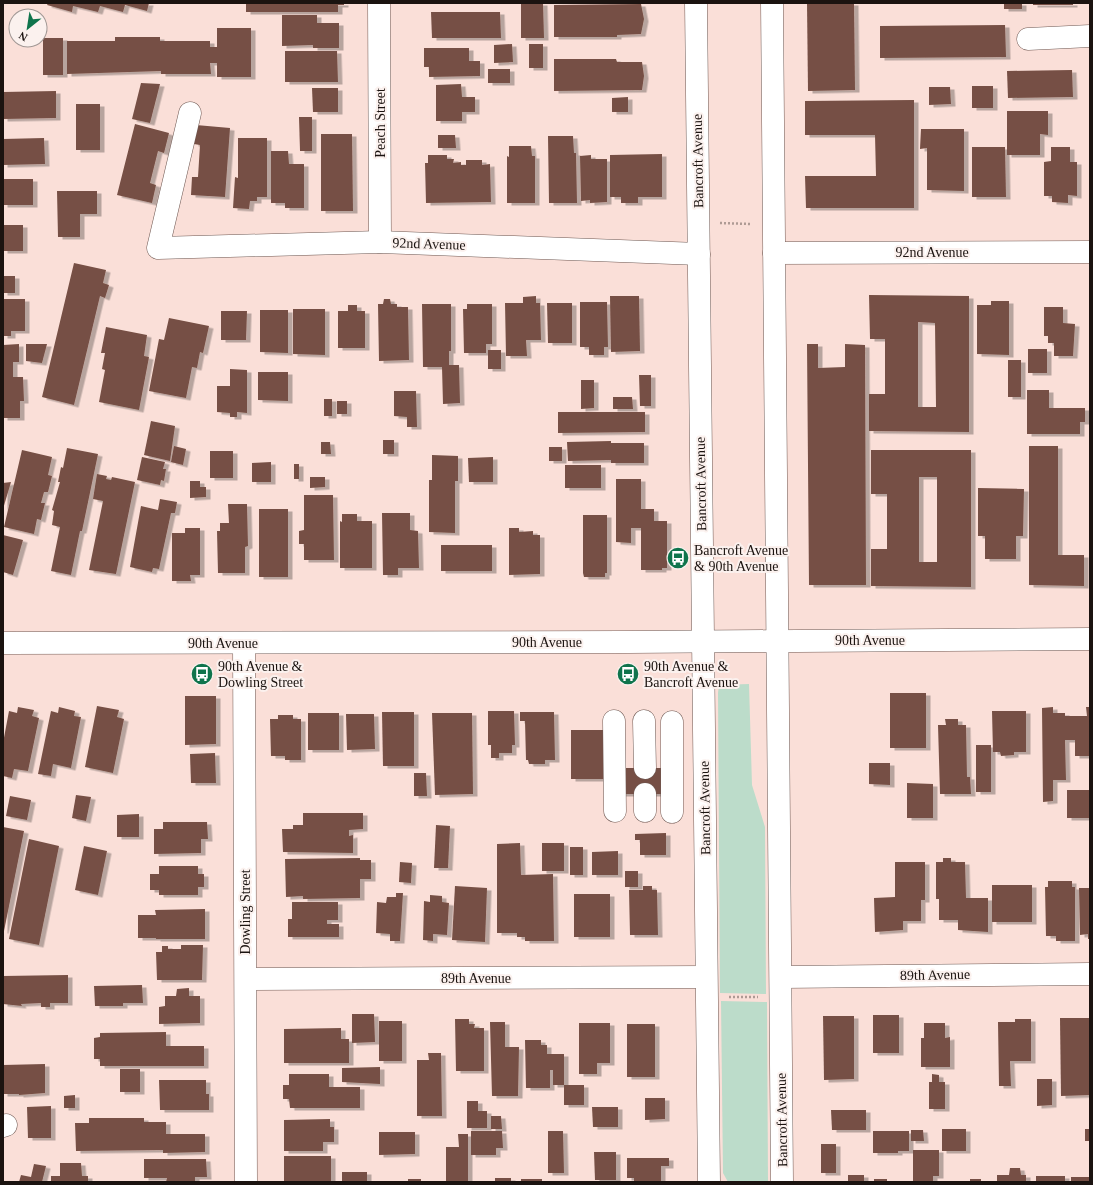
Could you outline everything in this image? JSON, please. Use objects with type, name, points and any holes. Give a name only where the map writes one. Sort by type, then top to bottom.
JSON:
[{"type":"street","name":"Peach Street","points":[[379,3],[380,242]]},
{"type":"street","name":"Bancroft Avenue","points":[[696,3],[700,254],[709,1182]]},
{"type":"street","name":"Bancroft Avenue","points":[[772,3],[782,1182]]},
{"type":"street","points":[[1028,39],[1090,36]]},
{"type":"street","name":"92nd Avenue","points":[[190,113],[158,248],[380,242],[700,254]]},
{"type":"street","name":"92nd Avenue","points":[[774,253],[1090,252]]},
{"type":"street","name":"90th Avenue","points":[[3,643],[703,642],[1090,639]]},
{"type":"street","name":"Dowling Street","points":[[244,642],[246,1182]]},
{"type":"street","points":[[614,721],[615,811]]},
{"type":"street","points":[[644,721],[645,768]]},
{"type":"street","points":[[672,722],[672,812]]},
{"type":"street","name":"89th Avenue","points":[[781,987],[1090,974]]},
{"type":"street","name":"89th Avenue","points":[[246,979],[706,987]]},
{"type":"path","points":[[699,222],[774,224]]},
{"type":"path","points":[[706,987],[781,987]]},
{"type":"green space","points":[[749,684],[752,785],[765,827],[766,994],[720,993],[718,693],[719,685]]},
{"type":"green space","points":[[721,1001],[767,1002],[768,1182],[728,1182],[723,1173]]},
{"type":"building","points":[[48,3],[149,3],[147,11],[125,5],[123,12],[100,6],[98,12],[73,6],[72,12],[47,5]]},
{"type":"building","points":[[246,3],[344,3],[344,5],[338,5],[338,12],[246,12]]},
{"type":"building","points":[[521,3],[543,3],[544,38],[521,38]]},
{"type":"building","points":[[807,3],[854,3],[855,90],[808,91]]},
{"type":"building","points":[[1004,3],[1022,3],[1022,9],[1004,9]]},
{"type":"building","points":[[1033,3],[1073,3],[1073,5],[1033,5]]},
{"type":"building","points":[[641,4],[644,19],[641,34],[617,35],[617,37],[554,37],[554,5]]},
{"type":"building","points":[[431,12],[500,12],[501,38],[432,38]]},
{"type":"building","points":[[282,15],[317,15],[317,23],[339,23],[339,48],[313,48],[313,45],[282,46]]},
{"type":"building","points":[[1005,25],[1006,57],[880,58],[880,26]]},
{"type":"building","points":[[217,28],[251,28],[251,77],[217,77],[217,63],[210,63],[211,74],[161,74],[161,71],[67,74],[67,41],[115,41],[115,37],[160,37],[160,41],[210,41],[210,47],[217,47]]},
{"type":"building","points":[[48,38],[63,38],[63,75],[43,75],[43,48],[48,48]]},
{"type":"building","points":[[512,44],[513,62],[494,63],[494,45]]},
{"type":"building","points":[[529,44],[543,44],[543,68],[529,68]]},
{"type":"building","points":[[424,48],[469,48],[469,61],[480,61],[480,76],[429,77],[429,67],[424,67]]},
{"type":"building","points":[[285,51],[337,51],[338,82],[285,82]]},
{"type":"building","points":[[554,59],[616,59],[617,62],[642,62],[644,76],[642,90],[554,91]]},
{"type":"building","points":[[488,69],[510,69],[510,83],[488,83]]},
{"type":"building","points":[[1072,70],[1073,97],[1008,98],[1007,71]]},
{"type":"building","points":[[141,83],[160,84],[150,123],[132,119]]},
{"type":"building","points":[[461,84],[462,97],[475,97],[475,112],[462,112],[462,121],[436,121],[436,85]]},
{"type":"building","points":[[972,86],[993,86],[993,108],[972,108]]},
{"type":"building","points":[[929,87],[950,87],[951,104],[929,105]]},
{"type":"building","points":[[312,88],[338,88],[338,112],[313,112]]},
{"type":"building","points":[[56,91],[56,118],[3,119],[3,92]]},
{"type":"building","points":[[628,97],[628,112],[612,112],[612,98]]},
{"type":"building","points":[[914,100],[914,208],[806,208],[805,176],[876,176],[875,135],[805,135],[805,101]]},
{"type":"building","points":[[76,104],[100,104],[100,150],[76,150]]},
{"type":"building","points":[[1007,111],[1048,111],[1048,135],[1040,134],[1040,155],[1007,155]]},
{"type":"building","points":[[299,117],[312,117],[312,151],[300,151]]},
{"type":"building","points":[[135,124],[169,133],[164,153],[158,151],[150,183],[156,185],[152,203],[117,195]]},
{"type":"building","points":[[196,125],[230,128],[225,197],[191,195],[192,177],[198,177],[200,145],[194,144]]},
{"type":"building","points":[[921,129],[964,129],[964,191],[927,190],[927,148],[920,149]]},
{"type":"building","points":[[321,134],[352,134],[353,211],[321,211]]},
{"type":"building","points":[[438,135],[455,135],[456,148],[438,148]]},
{"type":"building","points":[[548,136],[573,136],[574,153],[576,153],[577,203],[549,203]]},
{"type":"building","points":[[44,138],[45,164],[3,165],[3,139]]},
{"type":"building","points":[[238,138],[267,138],[267,197],[257,197],[257,201],[250,201],[249,209],[233,208],[235,177],[238,178]]},
{"type":"building","points":[[509,146],[531,146],[532,156],[535,156],[535,203],[507,203],[507,156],[509,157]]},
{"type":"building","points":[[972,147],[1005,147],[1006,197],[972,197]]},
{"type":"building","points":[[1051,147],[1070,147],[1070,162],[1077,162],[1077,196],[1068,195],[1068,203],[1052,202],[1052,196],[1044,196],[1044,162],[1051,161]]},
{"type":"building","points":[[271,151],[288,151],[289,164],[304,164],[304,208],[285,208],[285,203],[271,203]]},
{"type":"building","points":[[662,154],[662,197],[638,197],[638,203],[621,203],[621,197],[610,197],[610,155]]},
{"type":"building","points":[[428,155],[447,155],[447,159],[454,159],[453,163],[461,162],[461,165],[466,165],[466,160],[482,160],[482,165],[490,164],[491,202],[426,203],[425,163],[428,163]]},
{"type":"building","points":[[591,155],[591,159],[607,159],[607,202],[590,203],[590,200],[581,201],[580,156]]},
{"type":"building","points":[[3,179],[33,179],[33,205],[3,205]]},
{"type":"building","points":[[57,191],[97,191],[97,214],[80,214],[80,237],[58,237]]},
{"type":"building","points":[[3,225],[23,225],[23,251],[3,251]]},
{"type":"building","points":[[74,263],[106,270],[103,283],[109,285],[105,298],[100,296],[74,405],[42,397]]},
{"type":"building","points":[[3,276],[15,276],[15,293],[3,293]]},
{"type":"building","points":[[869,295],[969,296],[969,432],[869,431],[869,394],[885,394],[885,339],[870,339]],"holes":[[[918,322],[935,323],[936,407],[918,407]]]},
{"type":"building","points":[[536,296],[536,303],[540,303],[541,340],[526,340],[527,356],[506,356],[505,303],[523,303],[523,297]]},
{"type":"building","points":[[610,296],[639,296],[640,351],[611,352]]},
{"type":"building","points":[[3,299],[25,299],[25,331],[11,331],[11,336],[3,336]]},
{"type":"building","points":[[384,299],[390,299],[391,304],[397,304],[397,307],[408,307],[409,360],[379,361],[378,304],[383,304]]},
{"type":"building","points":[[991,301],[1009,301],[1009,355],[977,354],[977,305],[991,305]]},
{"type":"building","points":[[580,302],[607,302],[608,347],[604,347],[604,355],[589,355],[589,347],[580,347]]},
{"type":"building","points":[[547,303],[572,303],[572,343],[548,343]]},
{"type":"building","points":[[422,304],[451,304],[451,351],[449,351],[449,365],[459,365],[460,403],[443,404],[442,367],[423,367]]},
{"type":"building","points":[[467,304],[492,304],[492,344],[486,344],[486,353],[464,353],[463,309],[467,309]]},
{"type":"building","points":[[348,305],[357,305],[357,311],[365,311],[365,348],[338,348],[338,311],[348,311]]},
{"type":"building","points":[[1044,307],[1063,307],[1063,323],[1075,324],[1073,356],[1054,356],[1054,343],[1048,343],[1048,336],[1044,336]]},
{"type":"building","points":[[293,309],[325,309],[325,355],[293,354]]},
{"type":"building","points":[[260,310],[288,310],[288,353],[260,352]]},
{"type":"building","points":[[221,311],[247,311],[246,340],[221,340]]},
{"type":"building","points":[[169,318],[209,326],[203,353],[200,352],[197,368],[192,367],[186,398],[149,391],[159,339],[164,340]]},
{"type":"building","points":[[106,327],[147,335],[144,356],[149,357],[139,410],[99,402],[105,370],[102,369],[105,353],[101,353]]},
{"type":"building","points":[[19,344],[19,362],[13,362],[13,377],[23,377],[24,401],[20,401],[20,418],[3,418],[3,345]]},
{"type":"building","points":[[26,344],[47,344],[42,363],[26,361]]},
{"type":"building","points":[[807,344],[818,344],[818,368],[845,367],[845,344],[865,345],[866,585],[809,585]]},
{"type":"building","points":[[1028,349],[1047,349],[1047,373],[1028,373]]},
{"type":"building","points":[[488,350],[501,350],[501,369],[488,369]]},
{"type":"building","points":[[1008,360],[1021,360],[1021,397],[1008,397]]},
{"type":"building","points":[[230,369],[247,370],[247,413],[237,412],[237,417],[230,417],[230,413],[217,412],[217,386],[230,386]]},
{"type":"building","points":[[258,372],[288,372],[288,401],[258,400]]},
{"type":"building","points":[[639,375],[651,375],[651,406],[640,406]]},
{"type":"building","points":[[581,380],[594,380],[594,408],[581,409]]},
{"type":"building","points":[[1027,390],[1049,390],[1049,408],[1085,408],[1085,422],[1080,422],[1080,434],[1027,434]]},
{"type":"building","points":[[394,391],[416,391],[417,427],[407,427],[407,417],[394,416]]},
{"type":"building","points":[[613,397],[632,397],[633,409],[613,409]]},
{"type":"building","points":[[324,399],[332,399],[332,416],[324,416]]},
{"type":"building","points":[[337,401],[347,401],[347,414],[337,414]]},
{"type":"building","points":[[558,412],[645,412],[645,432],[558,433]]},
{"type":"building","points":[[151,421],[175,426],[170,461],[144,455]]},
{"type":"building","points":[[383,440],[394,440],[394,454],[383,454]]},
{"type":"building","points":[[611,441],[611,443],[644,443],[644,463],[611,463],[611,460],[568,461],[567,442]]},
{"type":"building","points":[[321,442],[330,442],[331,454],[321,454]]},
{"type":"building","points":[[174,446],[186,449],[183,465],[171,462]]},
{"type":"building","points":[[1029,446],[1058,446],[1058,555],[1084,555],[1084,586],[1029,585]]},
{"type":"building","points":[[549,447],[562,447],[562,461],[549,461]]},
{"type":"building","points":[[67,448],[98,454],[71,575],[51,571],[60,527],[52,525],[54,511],[52,510],[60,482],[58,482],[61,467],[63,468]]},
{"type":"building","points":[[22,450],[52,457],[48,475],[52,476],[48,492],[44,492],[41,503],[45,503],[41,520],[37,519],[34,534],[4,527]]},
{"type":"building","points":[[871,450],[971,450],[971,587],[871,586],[871,549],[887,549],[887,494],[871,494]],"holes":[[[919,477],[937,477],[937,562],[919,562]]]},
{"type":"building","points":[[210,451],[233,451],[233,478],[210,478]]},
{"type":"building","points":[[432,455],[458,456],[458,481],[455,481],[455,533],[429,532],[429,480],[432,480]]},
{"type":"building","points":[[142,457],[165,462],[163,469],[166,469],[164,481],[161,480],[160,485],[137,480]]},
{"type":"building","points":[[493,457],[493,482],[469,482],[468,458]]},
{"type":"building","points":[[271,462],[271,482],[252,482],[252,463]]},
{"type":"building","points":[[294,464],[299,464],[299,479],[294,479]]},
{"type":"building","points":[[565,465],[601,465],[601,488],[565,488]]},
{"type":"building","points":[[97,474],[107,476],[106,479],[111,480],[112,477],[135,482],[116,574],[89,570],[103,501],[93,499]]},
{"type":"building","points":[[310,477],[325,477],[325,487],[310,488]]},
{"type":"building","points":[[616,479],[641,479],[641,509],[654,509],[654,521],[667,521],[667,568],[662,568],[662,570],[641,570],[641,528],[631,528],[631,543],[616,542]]},
{"type":"building","points":[[190,481],[200,481],[200,487],[206,487],[206,497],[190,498]]},
{"type":"building","points":[[11,482],[3,509],[3,483]]},
{"type":"building","points":[[978,488],[1024,489],[1023,536],[1016,536],[1016,559],[985,559],[985,536],[978,536]]},
{"type":"building","points":[[304,495],[333,495],[334,560],[304,560],[304,544],[299,544],[299,531],[304,530]]},
{"type":"building","points":[[160,499],[177,502],[175,513],[171,513],[159,569],[153,568],[152,572],[130,567],[141,506],[158,510]]},
{"type":"building","points":[[228,504],[247,504],[248,546],[245,547],[245,573],[218,573],[217,531],[220,531],[220,523],[229,523]]},
{"type":"building","points":[[259,509],[288,509],[288,577],[259,577]]},
{"type":"building","points":[[382,513],[410,513],[410,530],[418,531],[419,568],[398,568],[398,575],[383,575]]},
{"type":"building","points":[[342,514],[357,514],[357,521],[372,521],[372,568],[340,568],[340,521],[342,522]]},
{"type":"building","points":[[583,515],[607,515],[607,573],[605,573],[605,577],[584,577]]},
{"type":"building","points":[[185,528],[200,528],[200,575],[190,575],[191,581],[172,581],[172,533],[185,533]]},
{"type":"building","points":[[509,528],[519,528],[519,532],[533,531],[533,535],[540,535],[540,574],[509,575]]},
{"type":"building","points":[[3,535],[23,540],[13,575],[3,572]]},
{"type":"building","points":[[441,545],[492,545],[492,571],[441,571]]},
{"type":"building","points":[[890,693],[926,693],[926,748],[890,748]]},
{"type":"building","points":[[185,696],[216,696],[216,744],[185,745]]},
{"type":"building","points":[[97,706],[119,710],[117,717],[124,719],[113,773],[85,767]]},
{"type":"building","points":[[18,707],[34,710],[32,716],[39,718],[28,771],[14,769],[12,778],[3,776],[3,743],[9,711],[17,713]]},
{"type":"building","points":[[59,707],[75,711],[74,716],[81,717],[71,768],[53,764],[51,776],[38,774],[51,711],[58,713]]},
{"type":"building","points":[[1053,707],[1053,713],[1065,713],[1065,716],[1087,716],[1086,707],[1090,707],[1090,756],[1075,756],[1075,740],[1065,740],[1066,780],[1053,780],[1053,801],[1043,802],[1042,708]]},
{"type":"building","points":[[488,711],[514,711],[515,745],[512,745],[512,753],[499,753],[499,758],[491,758],[491,745],[488,745]]},
{"type":"building","points":[[992,711],[1026,711],[1026,752],[1014,752],[1014,755],[1001,756],[1000,752],[993,752]]},
{"type":"building","points":[[382,712],[414,712],[414,766],[383,766]]},
{"type":"building","points":[[520,712],[554,712],[555,760],[545,760],[545,764],[529,764],[528,760],[526,760],[525,721],[520,721]]},
{"type":"building","points":[[308,713],[339,713],[339,750],[308,750]]},
{"type":"building","points":[[432,713],[472,713],[473,794],[435,795]]},
{"type":"building","points":[[346,714],[374,714],[375,749],[347,750]]},
{"type":"building","points":[[278,715],[293,715],[293,719],[301,719],[301,760],[285,760],[285,756],[271,756],[270,719],[278,719]]},
{"type":"building","points":[[945,719],[958,719],[958,725],[966,725],[967,777],[970,777],[971,794],[940,794],[938,725],[946,725]]},
{"type":"building","points":[[571,730],[604,730],[605,779],[571,779]]},
{"type":"building","points":[[976,745],[991,745],[991,792],[976,792]]},
{"type":"building","points":[[215,753],[216,783],[191,783],[190,754]]},
{"type":"building","points":[[869,763],[890,763],[890,785],[869,784]]},
{"type":"building","points":[[618,768],[671,768],[672,794],[619,794]]},
{"type":"building","points":[[414,773],[426,773],[427,796],[414,796]]},
{"type":"building","points":[[907,783],[933,784],[933,818],[907,818]]},
{"type":"building","points":[[1067,790],[1090,790],[1090,818],[1067,818]]},
{"type":"building","points":[[76,795],[91,797],[86,821],[72,818]]},
{"type":"building","points":[[10,796],[31,800],[27,820],[6,816]]},
{"type":"building","points":[[303,813],[363,813],[363,829],[349,830],[349,836],[353,835],[353,853],[283,852],[282,829],[293,829],[293,825],[303,825]]},
{"type":"building","points":[[139,814],[139,837],[117,837],[117,815]]},
{"type":"building","points":[[163,822],[207,822],[208,839],[201,839],[201,853],[154,854],[154,829],[163,829]]},
{"type":"building","points":[[436,825],[450,826],[448,868],[434,868]]},
{"type":"building","points":[[3,827],[24,831],[4,931],[3,931]]},
{"type":"building","points":[[666,833],[666,855],[640,855],[640,840],[635,840],[635,834]]},
{"type":"building","points":[[29,839],[59,846],[39,945],[9,939]]},
{"type":"building","points":[[520,843],[521,875],[553,874],[554,941],[525,941],[525,937],[517,937],[517,933],[497,933],[497,844]]},
{"type":"building","points":[[542,843],[564,843],[564,871],[542,871]]},
{"type":"building","points":[[84,846],[107,851],[98,895],[75,890]]},
{"type":"building","points":[[570,847],[583,847],[583,875],[570,875]]},
{"type":"building","points":[[618,851],[618,875],[592,875],[592,852]]},
{"type":"building","points":[[360,858],[360,860],[371,860],[371,879],[360,879],[360,898],[303,899],[303,896],[286,897],[285,859]]},
{"type":"building","points":[[943,858],[951,858],[951,862],[965,862],[966,898],[988,898],[988,932],[958,930],[958,920],[939,920],[939,899],[936,899],[936,862],[943,862]]},
{"type":"building","points":[[400,862],[412,863],[411,883],[399,882]]},
{"type":"building","points":[[895,862],[925,862],[925,900],[921,900],[921,921],[903,921],[903,930],[875,932],[874,898],[895,897]]},
{"type":"building","points":[[159,866],[198,866],[198,874],[204,874],[204,887],[198,887],[198,895],[159,895],[159,890],[150,890],[150,874],[159,874]]},
{"type":"building","points":[[625,871],[638,871],[638,887],[625,887]]},
{"type":"building","points":[[1048,881],[1072,881],[1072,887],[1075,887],[1075,941],[1056,941],[1056,936],[1046,936],[1045,887],[1048,887]]},
{"type":"building","points":[[992,885],[1032,885],[1032,922],[992,922]]},
{"type":"building","points":[[455,886],[487,888],[485,942],[452,940]]},
{"type":"building","points":[[643,886],[652,886],[652,890],[657,890],[658,935],[630,935],[629,890],[643,890]]},
{"type":"building","points":[[1079,888],[1090,888],[1090,939],[1088,939],[1088,934],[1080,935]]},
{"type":"building","points":[[396,893],[403,893],[400,941],[390,941],[390,934],[376,933],[377,902],[386,903],[387,897],[396,897]]},
{"type":"building","points":[[574,894],[610,894],[610,937],[574,937]]},
{"type":"building","points":[[430,895],[442,896],[442,902],[449,903],[447,935],[433,934],[433,941],[423,940],[424,901],[430,902]]},
{"type":"building","points":[[292,902],[338,902],[338,920],[327,920],[327,924],[339,924],[339,937],[288,937],[288,919],[292,919]]},
{"type":"building","points":[[205,909],[205,939],[138,938],[138,915],[156,915],[155,910]]},
{"type":"building","points":[[181,945],[203,945],[202,980],[157,980],[156,952],[162,952],[162,946],[168,946],[168,949],[181,949]]},
{"type":"building","points":[[68,975],[68,1003],[50,1003],[50,1007],[41,1007],[41,1003],[21,1004],[22,1006],[3,1004],[3,976]]},
{"type":"building","points":[[142,985],[143,1003],[123,1003],[123,1006],[95,1006],[94,986]]},
{"type":"building","points":[[189,988],[189,996],[200,996],[200,1023],[159,1024],[159,1007],[165,1006],[165,996],[176,996],[177,989]]},
{"type":"building","points":[[352,1014],[374,1014],[375,1042],[352,1043]]},
{"type":"building","points":[[873,1015],[899,1015],[899,1053],[873,1053]]},
{"type":"building","points":[[823,1016],[854,1016],[854,1079],[824,1080]]},
{"type":"building","points":[[1060,1018],[1090,1018],[1090,1095],[1061,1096]]},
{"type":"building","points":[[455,1019],[469,1019],[469,1024],[475,1024],[474,1028],[484,1028],[484,1071],[456,1071]]},
{"type":"building","points":[[1015,1019],[1031,1019],[1031,1061],[1010,1061],[1011,1086],[999,1086],[998,1022],[1015,1022]]},
{"type":"building","points":[[379,1021],[402,1021],[402,1061],[379,1061]]},
{"type":"building","points":[[490,1022],[505,1022],[505,1047],[519,1047],[518,1096],[492,1096]]},
{"type":"building","points":[[579,1023],[610,1023],[610,1063],[597,1063],[597,1074],[579,1074]]},
{"type":"building","points":[[924,1023],[945,1023],[945,1038],[950,1037],[950,1067],[921,1067],[921,1038],[924,1038]]},
{"type":"building","points":[[627,1024],[655,1024],[655,1077],[627,1077]]},
{"type":"building","points":[[341,1028],[341,1039],[349,1039],[349,1063],[284,1063],[284,1029]]},
{"type":"building","points":[[166,1032],[166,1046],[204,1046],[204,1066],[100,1066],[100,1059],[94,1059],[94,1038],[100,1037],[100,1033]]},
{"type":"building","points":[[525,1040],[541,1040],[541,1045],[547,1045],[547,1054],[564,1054],[564,1085],[553,1085],[553,1070],[550,1070],[550,1088],[526,1088]]},
{"type":"building","points":[[428,1053],[441,1053],[442,1116],[417,1116],[417,1060],[429,1060]]},
{"type":"building","points":[[45,1064],[45,1093],[19,1095],[3,1094],[3,1065]]},
{"type":"building","points":[[380,1067],[380,1084],[342,1082],[342,1068]]},
{"type":"building","points":[[120,1069],[140,1069],[140,1092],[120,1092]]},
{"type":"building","points":[[289,1074],[329,1074],[329,1087],[360,1087],[360,1108],[290,1108],[289,1099],[283,1099],[283,1085],[289,1085]]},
{"type":"building","points":[[932,1074],[939,1075],[939,1082],[945,1082],[945,1109],[929,1109],[929,1082],[932,1082]]},
{"type":"building","points":[[1037,1079],[1052,1079],[1052,1105],[1037,1106]]},
{"type":"building","points":[[159,1080],[206,1080],[206,1094],[209,1094],[209,1110],[160,1110]]},
{"type":"building","points":[[564,1085],[584,1085],[584,1105],[564,1105]]},
{"type":"building","points":[[75,1095],[75,1108],[64,1108],[64,1096]]},
{"type":"building","points":[[645,1098],[665,1098],[665,1119],[645,1120]]},
{"type":"building","points":[[467,1101],[478,1101],[478,1111],[487,1111],[487,1128],[467,1128]]},
{"type":"building","points":[[51,1106],[51,1138],[28,1138],[27,1107]]},
{"type":"building","points":[[592,1107],[618,1107],[618,1127],[593,1127]]},
{"type":"building","points":[[831,1110],[866,1110],[866,1130],[832,1130]]},
{"type":"building","points":[[491,1116],[501,1116],[502,1129],[491,1129]]},
{"type":"building","points":[[89,1118],[144,1118],[144,1122],[166,1122],[166,1134],[205,1134],[205,1152],[163,1153],[163,1150],[76,1151],[75,1123],[89,1123]]},
{"type":"building","points":[[330,1119],[330,1127],[334,1127],[334,1142],[323,1142],[323,1151],[284,1151],[284,1120]]},
{"type":"building","points":[[942,1129],[966,1129],[966,1151],[942,1151]]},
{"type":"building","points":[[1085,1129],[1090,1129],[1090,1141],[1085,1141]]},
{"type":"building","points":[[911,1130],[923,1130],[924,1141],[911,1141]]},
{"type":"building","points":[[471,1131],[502,1131],[503,1148],[496,1148],[496,1155],[471,1155]]},
{"type":"building","points":[[548,1131],[563,1131],[564,1173],[548,1173]]},
{"type":"building","points":[[873,1131],[909,1131],[909,1151],[898,1151],[898,1153],[873,1153]]},
{"type":"building","points":[[379,1132],[415,1132],[415,1154],[379,1155]]},
{"type":"building","points":[[458,1134],[468,1134],[468,1182],[446,1182],[446,1147],[459,1147]]},
{"type":"building","points":[[821,1144],[836,1144],[836,1173],[821,1173]]},
{"type":"building","points":[[913,1150],[939,1150],[939,1176],[933,1176],[933,1182],[913,1182]]},
{"type":"building","points":[[594,1152],[616,1152],[616,1180],[595,1180]]},
{"type":"building","points":[[284,1156],[331,1156],[331,1181],[284,1182]]},
{"type":"building","points":[[627,1158],[669,1158],[669,1166],[661,1166],[661,1182],[634,1182],[634,1178],[627,1178]]},
{"type":"building","points":[[144,1159],[206,1159],[207,1177],[195,1177],[195,1182],[166,1182],[167,1178],[144,1178]]},
{"type":"building","points":[[60,1163],[81,1163],[82,1176],[88,1176],[88,1182],[51,1182],[51,1176],[60,1176]]},
{"type":"building","points":[[34,1164],[46,1166],[42,1182],[19,1182],[21,1175],[31,1177]]},
{"type":"building","points":[[1010,1168],[1020,1168],[1021,1175],[1026,1175],[1026,1182],[997,1182],[997,1175],[1009,1175]]},
{"type":"building","points":[[342,1172],[367,1172],[367,1182],[342,1182]]},
{"type":"building","points":[[848,1175],[864,1175],[864,1182],[848,1182]]},
{"type":"building","points":[[1036,1176],[1065,1176],[1065,1182],[1036,1182]]},
{"type":"building","points":[[1071,1177],[1090,1177],[1090,1182],[1071,1182]]},
{"type":"building","points":[[495,1178],[511,1178],[511,1182],[495,1182]]},
{"type":"building","points":[[408,1179],[421,1179],[421,1182],[408,1182]]},
{"type":"building","points":[[521,1179],[542,1179],[542,1182],[521,1182]]},
{"type":"building","points":[[874,1179],[887,1179],[887,1182],[874,1182]]},
{"type":"building","points":[[970,1179],[981,1179],[981,1182],[970,1182]]},
{"type":"place","name":"Bancroft Avenue & 90th Avenue","points":[[678,558]]},
{"type":"place","name":"90th Avenue & Dowling Street","points":[[202,674]]},
{"type":"place","name":"90th Avenue & Bancroft Avenue","points":[[628,674]]}]
